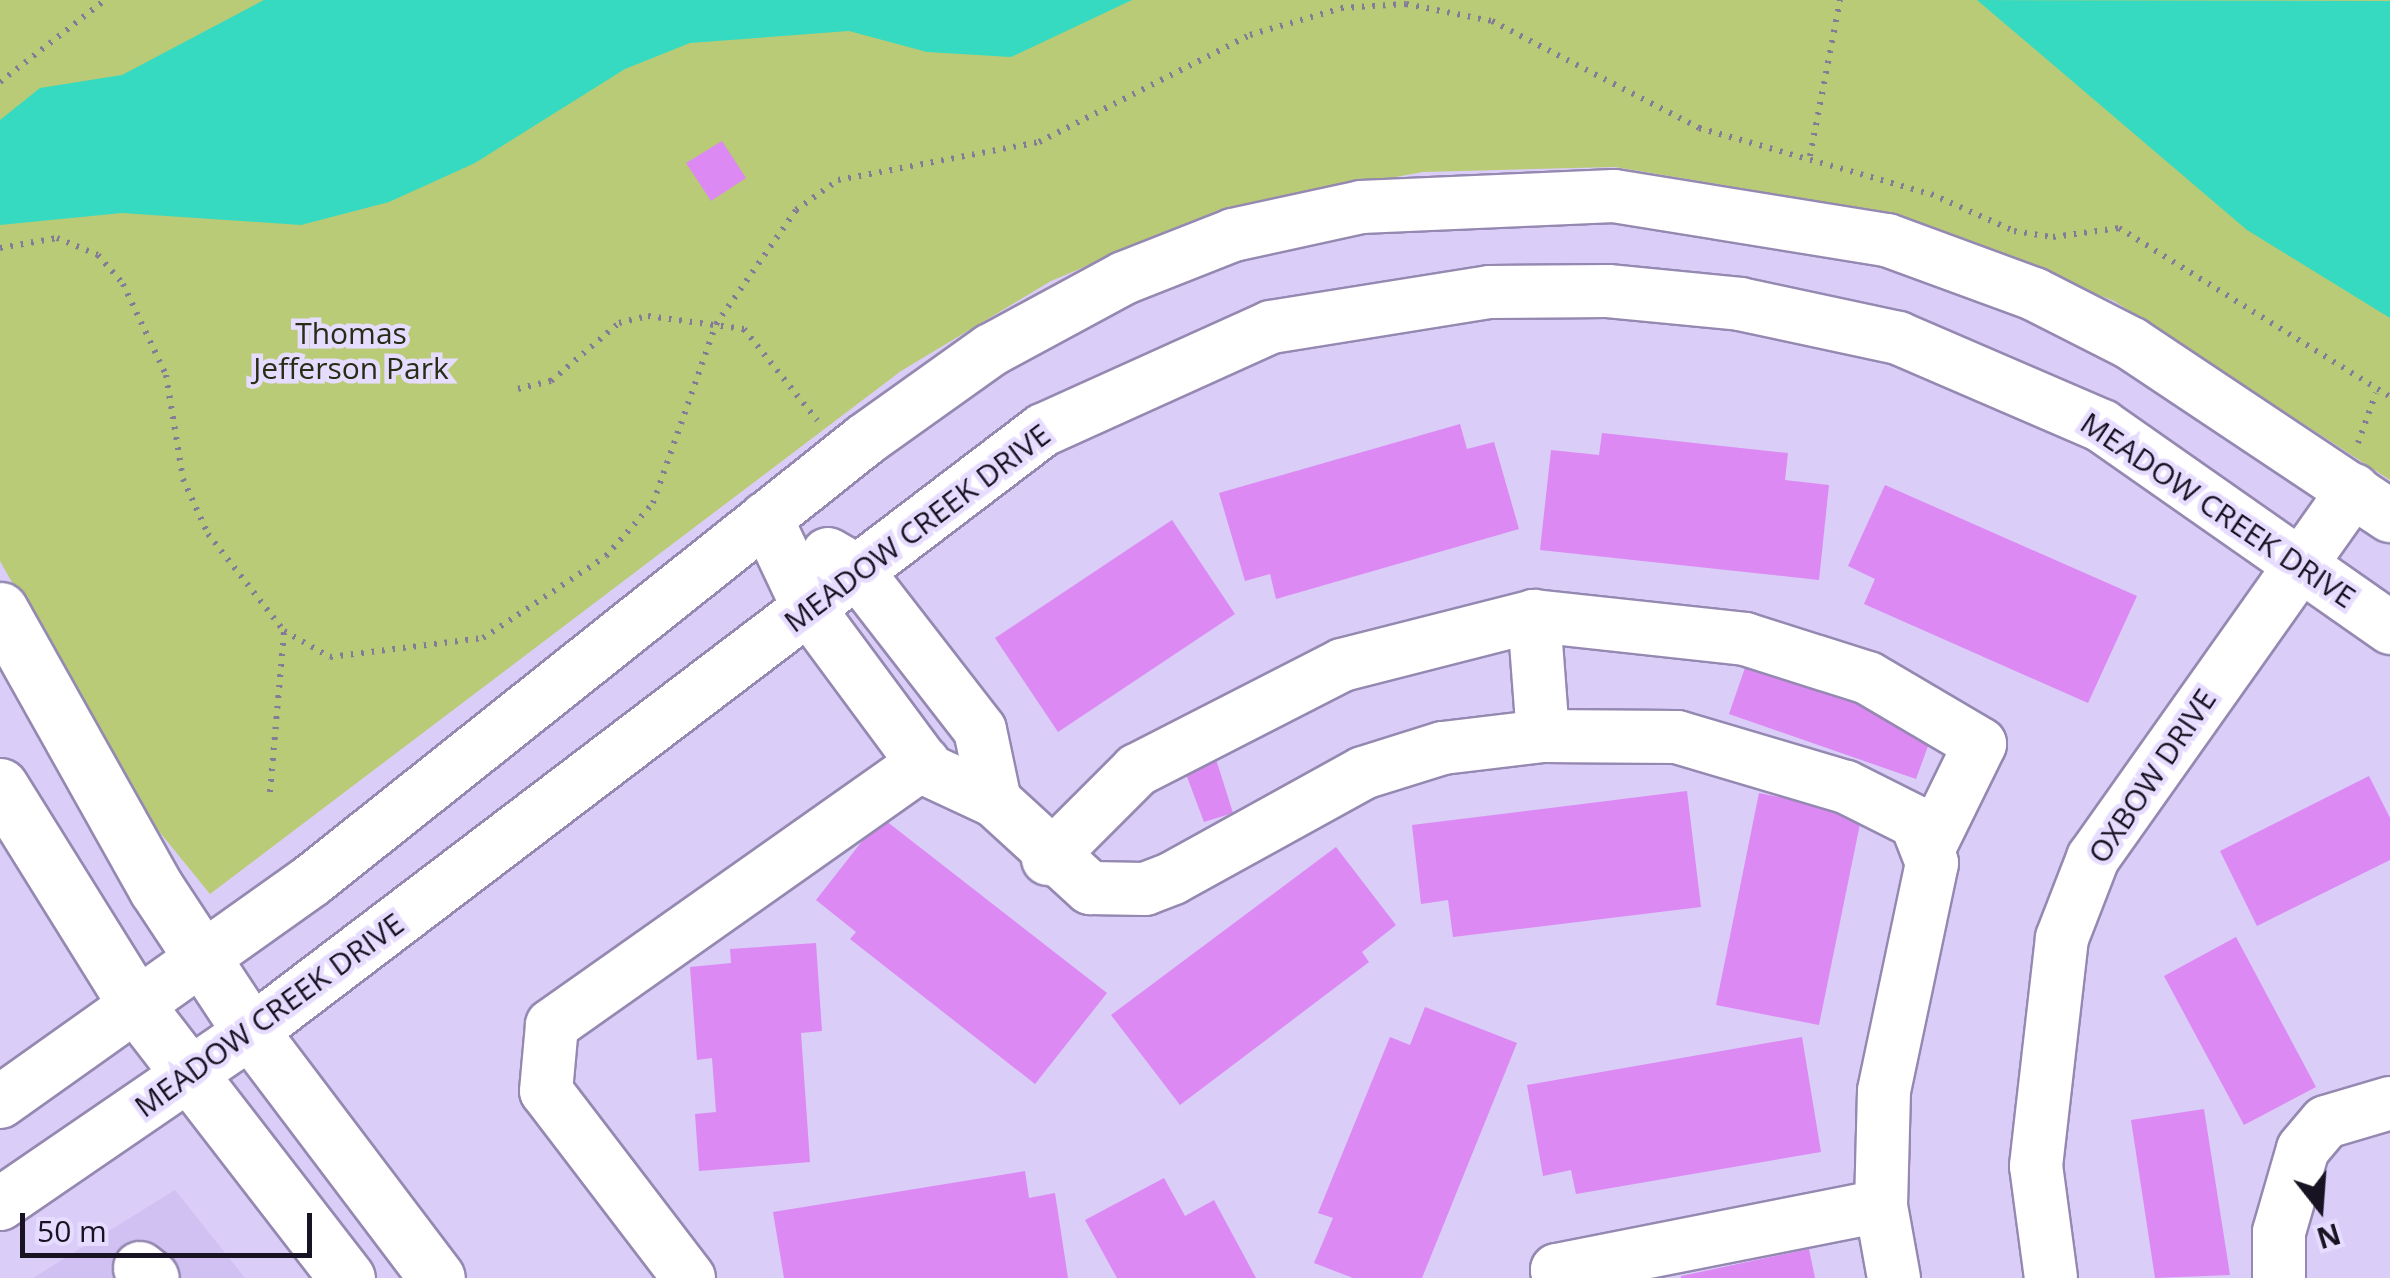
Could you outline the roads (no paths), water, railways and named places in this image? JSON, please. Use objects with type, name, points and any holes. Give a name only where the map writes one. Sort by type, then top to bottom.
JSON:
[{"type":"main road","points":[[0,610],[156,888],[251,1032],[437,1278]]},
{"type":"main road","points":[[0,786],[139,1009],[347,1278]]},
{"type":"street","points":[[0,1102],[139,1009],[846,456],[992,350],[1124,278],[1234,235],[1360,207],[1614,196],[1888,240],[2034,294],[2132,344],[2372,488]]},
{"type":"street","name":"MEADOW CREEK DRIVE","points":[[0,1204],[251,1032],[1043,430],[1188,358],[1271,327],[1377,306],[1569,291],[1740,304],[1898,338],[2102,426],[2390,628]]},
{"type":"street","name":"OXBOW DRIVE","points":[[2051,1278],[2036,1166],[2062,938],[2093,858],[2298,562],[2372,488]]},
{"type":"street","points":[[766,518],[856,570],[980,730],[995,801]]},
{"type":"street","points":[[766,518],[809,609],[924,764],[995,801],[1048,859],[1090,888],[1144,889],[1363,772],[1444,748],[1543,736],[1678,738],[1846,787],[1916,822],[1930,848]]},
{"type":"street","points":[[1048,859],[1137,770],[1342,665],[1534,616],[1745,638],[1884,688],[1980,744],[1930,848],[1893,1014],[1882,1206],[1894,1278]]},
{"type":"street","points":[[1534,616],[1543,736]]},
{"type":"street","points":[[688,1278],[546,1091],[552,1025],[924,764]]},
{"type":"street","points":[[2280,1278],[2279,1232],[2303,1149],[2326,1122],[2390,1104]]},
{"type":"street","points":[[1561,1278],[1557,1270],[1882,1206]]},
{"type":"park label","name":"Thomas Jefferson Park","points":[[351,350]]}]
